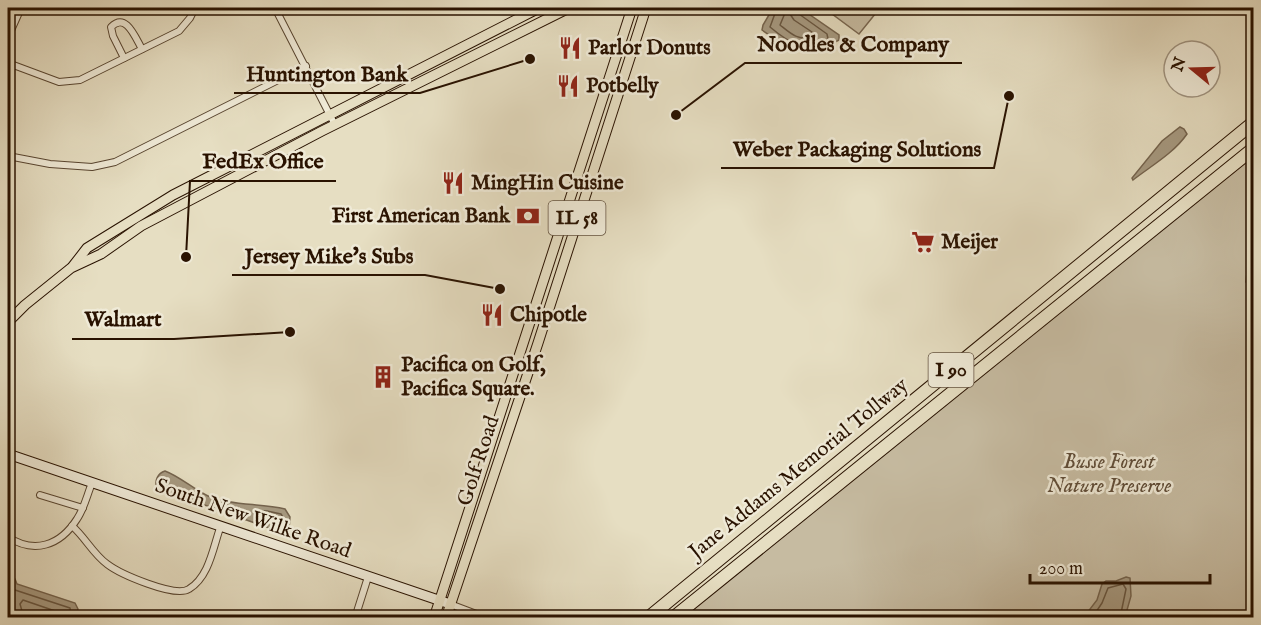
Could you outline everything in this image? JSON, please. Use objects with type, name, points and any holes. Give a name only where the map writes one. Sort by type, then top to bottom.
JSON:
[{"type":"highway","name":"Jane Addams Memorial Tollway","points":[[648,618],[1254,122]]},
{"type":"highway","name":"Jane Addams Memorial Tollway","points":[[673,618],[1254,148]]},
{"type":"main road","points":[[8,322],[25,305],[71,268],[87,248],[173,195],[539,8]]},
{"type":"main road","points":[[71,268],[101,254],[141,226],[335,124],[569,8]]},
{"type":"main road","name":"Golf Road","points":[[434,618],[632,8]]},
{"type":"main road","name":"Golf Road","points":[[446,618],[646,8]]},
{"type":"main road","name":"South New Wilke Road","points":[[8,454],[220,528],[450,604]]},
{"type":"street","points":[[8,38],[21,8]]},
{"type":"street","points":[[8,63],[59,82],[80,80],[179,31],[195,8]]},
{"type":"street","points":[[275,8],[335,124]]},
{"type":"street","points":[[124,58],[111,27],[116,22],[122,21],[128,24],[142,49]]},
{"type":"street","points":[[8,156],[50,164],[92,167],[115,162],[306,66]]},
{"type":"street","points":[[8,537],[33,547],[45,546],[60,537],[72,526],[83,508],[92,483]]},
{"type":"street","points":[[40,495],[83,508]]},
{"type":"street","points":[[72,526],[108,565],[156,586],[181,591],[188,590],[206,572],[220,528]]},
{"type":"street","points":[[356,618],[368,577]]},
{"type":"street","name":"South New Wilke Road","points":[[450,604],[487,618]]},
{"type":"green space","points":[[824,8],[880,8],[859,34]]},
{"type":"green space","name":"Busse Forest Nature Preserve","points":[[1253,150],[1253,269],[1247,272],[1246,282],[1254,285],[1253,617],[673,618]]},
{"type":"water","points":[[773,8],[800,8],[839,35],[839,40],[816,50],[799,51],[791,48],[762,30]]},
{"type":"water","points":[[1180,127],[1187,134],[1182,141],[1133,180],[1132,178],[1162,141]]},
{"type":"water","points":[[165,471],[204,494],[219,500],[285,509],[290,517],[289,529],[283,533],[157,488],[157,478]]},
{"type":"water","points":[[1126,577],[1130,578],[1131,596],[1125,617],[1084,617],[1097,600],[1102,584]]},
{"type":"water","points":[[8,579],[15,579],[17,584],[75,603],[78,609],[76,617],[11,617],[8,609]]},
{"type":"place","name":"Parlor Donuts","points":[[570,48]]},
{"type":"place","name":"Huntington Bank","points":[[530,59]]},
{"type":"place","name":"Potbelly","points":[[568,86]]},
{"type":"place","name":"Weber Packaging Solutions","points":[[1009,96]]},
{"type":"place","name":"Noodles & Company","points":[[676,115]]},
{"type":"place","name":"MingHin Cuisine","points":[[453,183]]},
{"type":"place","name":"First American Bank","points":[[528,216]]},
{"type":"place","name":"Meijer","points":[[923,242]]},
{"type":"place","name":"FedEx Office","points":[[186,257]]},
{"type":"place","name":"Jersey Mike's Subs","points":[[500,289]]},
{"type":"place","name":"Chipotle","points":[[492,315]]},
{"type":"place","name":"Walmart","points":[[290,332]]},
{"type":"place","name":"Pacifica on Golf, Pacifica Square.","points":[[383,377]]}]
